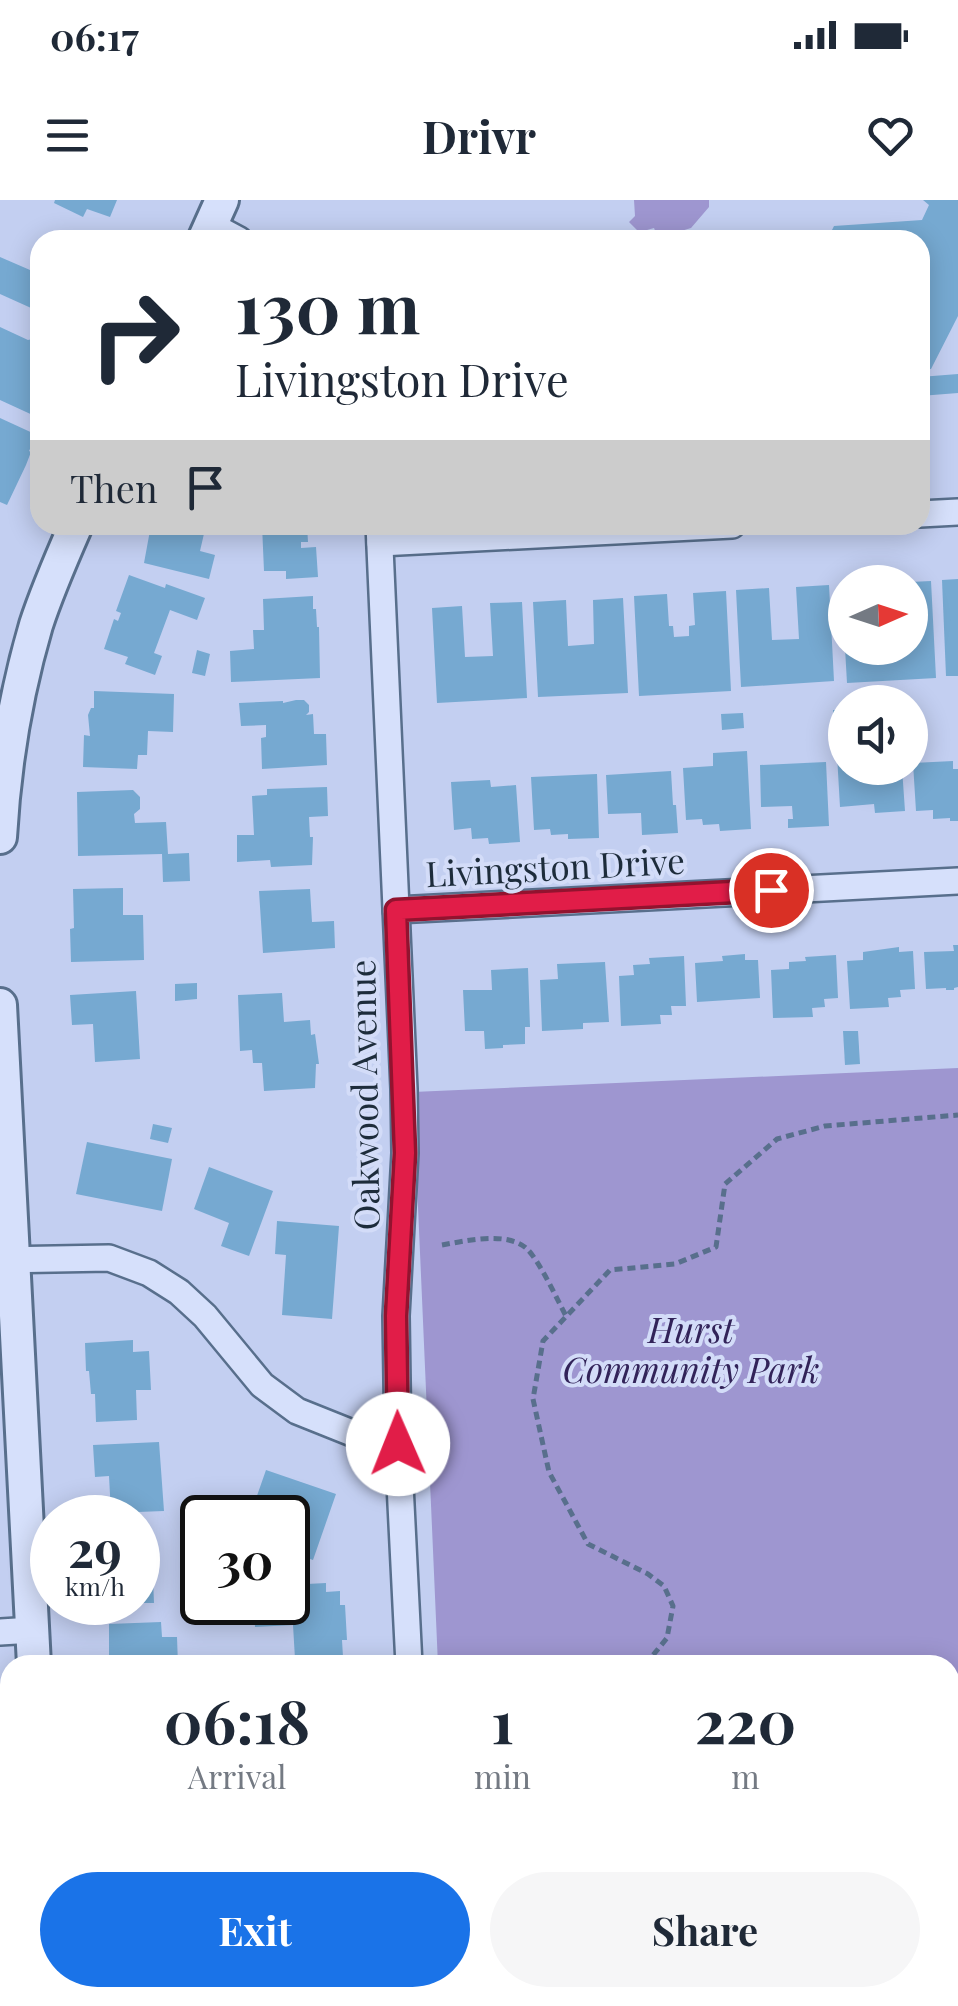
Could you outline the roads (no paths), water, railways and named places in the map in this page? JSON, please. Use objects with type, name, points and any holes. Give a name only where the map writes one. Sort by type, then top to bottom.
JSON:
[{"type":"street","points":[[930,513],[958,512]]},
{"type":"street","points":[[0,837],[3,784],[32,640],[72,535]]},
{"type":"street","name":"Oakwood Avenue","points":[[380,535],[405,1153],[396,1316],[409,1655]]},
{"type":"street","name":"Livingston Drive","points":[[396,910],[958,880]]},
{"type":"street","points":[[0,1005],[16,1631],[29,1655]]},
{"type":"street","points":[[7,1259],[109,1258],[149,1273],[180,1292],[262,1385],[297,1411],[367,1439],[398,1444]]},
{"type":"park label","name":"Hurst Community Park","points":[[691,1348]]}]
